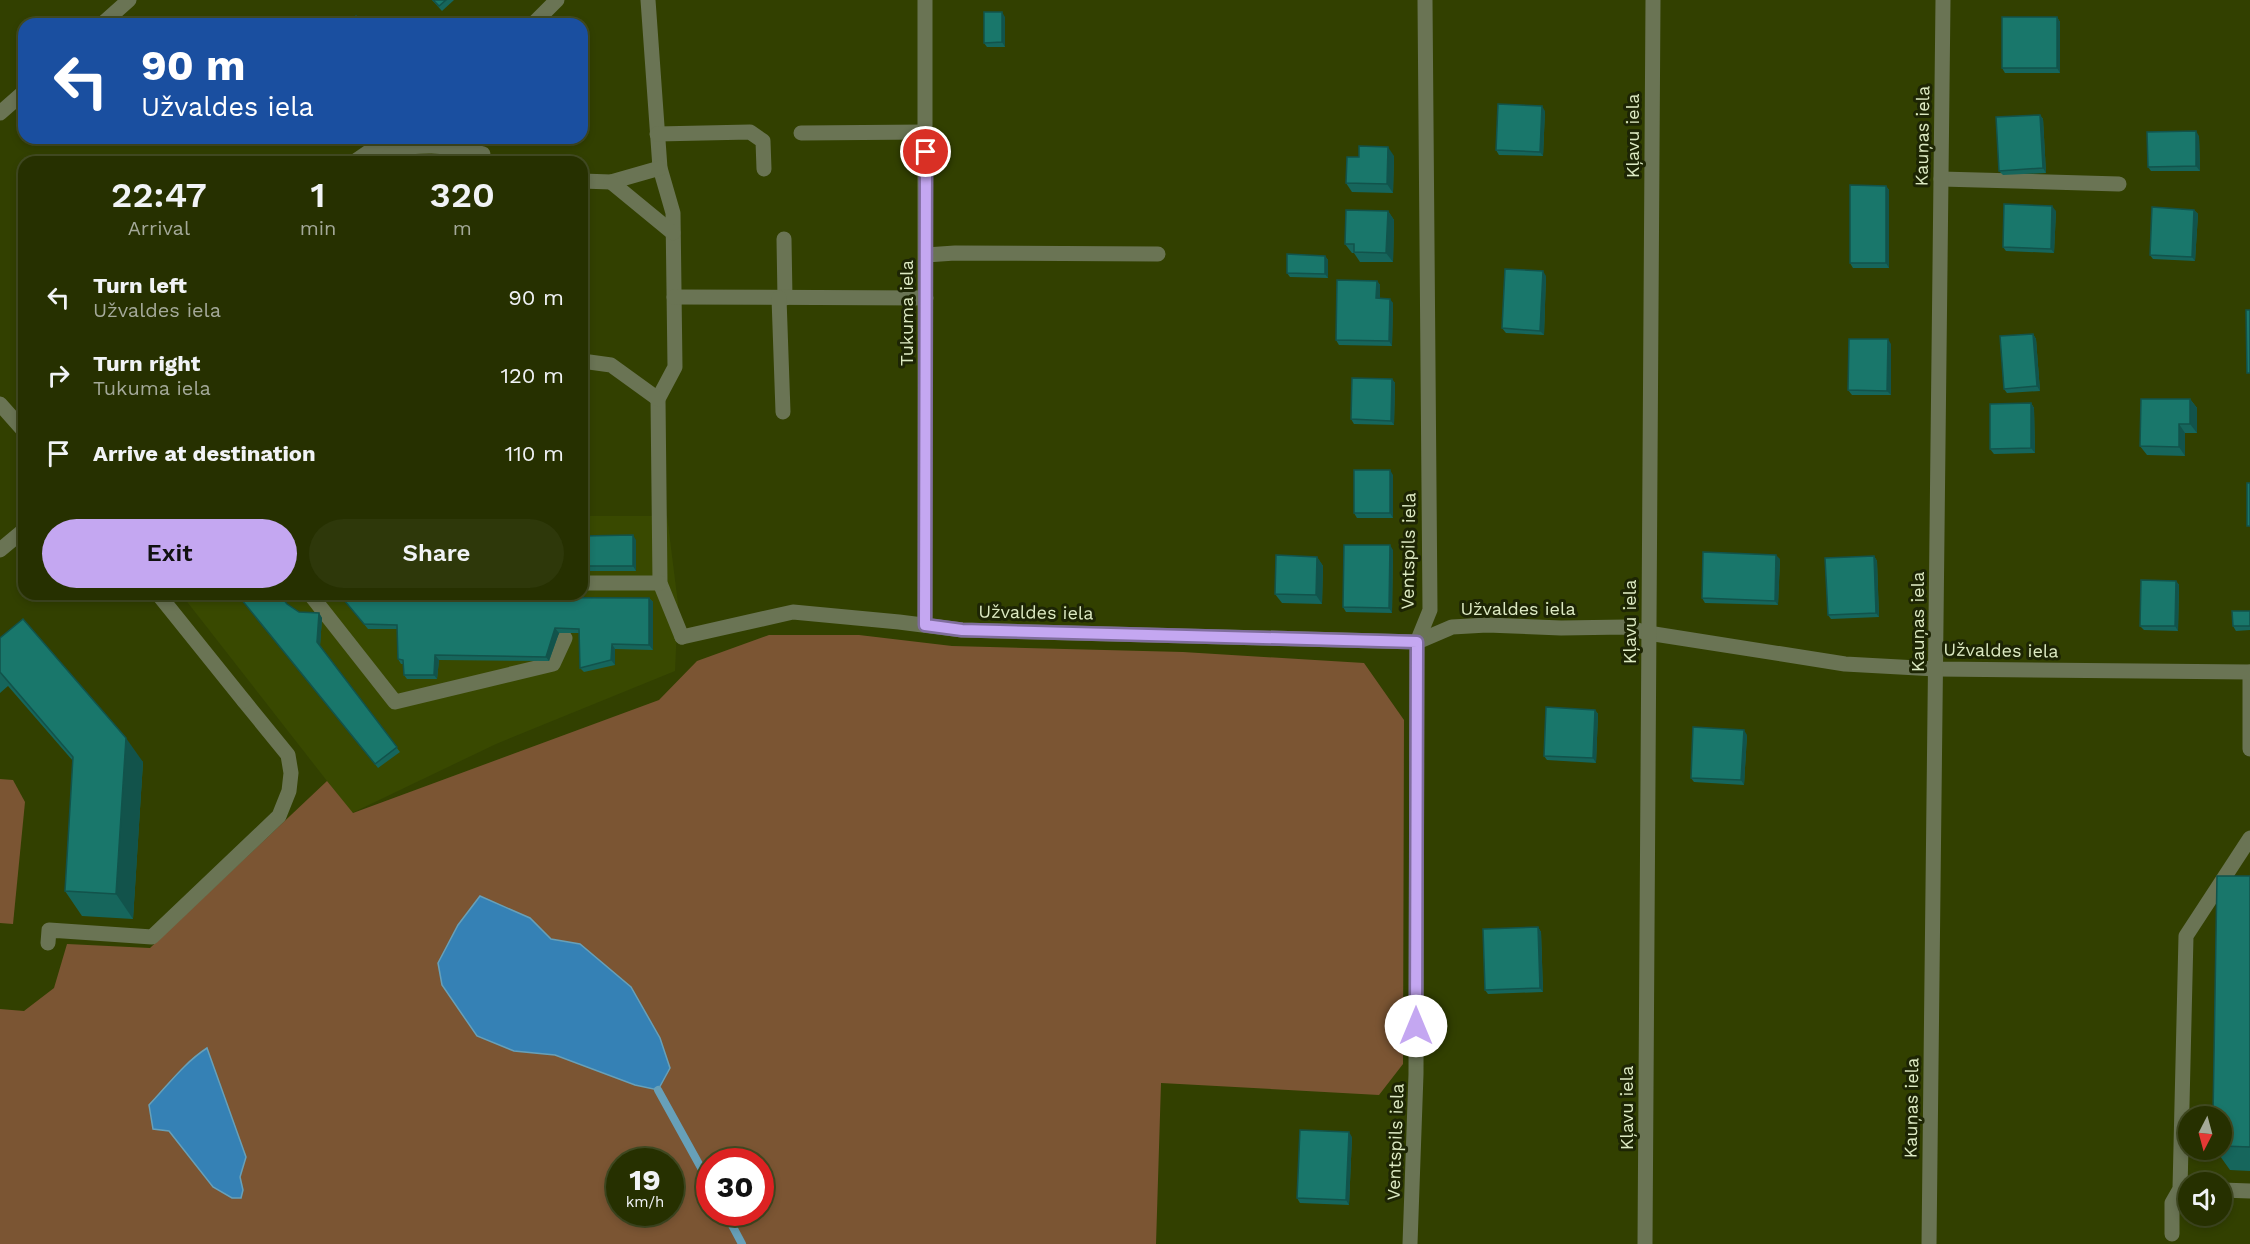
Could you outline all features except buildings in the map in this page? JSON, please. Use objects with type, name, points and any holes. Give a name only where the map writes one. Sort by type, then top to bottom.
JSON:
[{"type":"street","points":[[109,18],[129,0]]},
{"type":"street","points":[[539,18],[557,0]]},
{"type":"street","points":[[588,583],[660,583],[658,399],[675,367],[674,213],[660,168],[648,0]]},
{"type":"street","name":"Tukuma iela","points":[[925,0],[925,625]]},
{"type":"street","name":"Ventspils iela","points":[[1410,1244],[1416,1074],[1417,642],[1430,610],[1425,0]]},
{"type":"street","name":"Kļavu iela","points":[[1645,1244],[1653,0]]},
{"type":"street","name":"Kauņas iela","points":[[1929,1244],[1943,0]]},
{"type":"street","points":[[0,113],[18,97]]},
{"type":"street","points":[[657,134],[750,132],[763,141],[764,170]]},
{"type":"street","points":[[801,133],[926,132]]},
{"type":"street","points":[[364,156],[381,144]]},
{"type":"street","points":[[373,150],[443,145],[458,147],[480,156]]},
{"type":"street","points":[[588,181],[611,182],[660,168]]},
{"type":"street","points":[[1941,179],[2119,184]]},
{"type":"street","points":[[611,182],[674,233]]},
{"type":"street","points":[[783,412],[784,238]]},
{"type":"street","points":[[926,255],[955,253],[1158,254]]},
{"type":"street","points":[[674,297],[926,298]]},
{"type":"street","points":[[588,362],[611,365],[658,399]]},
{"type":"street","points":[[0,404],[18,424]]},
{"type":"street","points":[[0,550],[18,535]]},
{"type":"street","name":"Užvaldes iela","points":[[660,583],[682,637],[794,612],[962,630],[1417,642],[1452,627],[1487,625],[1561,628],[1626,627],[1648,633],[1845,664],[1936,669],[2250,672]]},
{"type":"street","points":[[48,943],[49,930],[152,936],[279,816],[289,791],[291,773],[288,755],[163,600]]},
{"type":"street","points":[[315,600],[395,702],[553,664],[565,638]]},
{"type":"street","points":[[2250,672],[2250,749]]},
{"type":"street","points":[[2184,1172],[2186,936],[2250,838]]},
{"type":"street","points":[[2232,1190],[2250,1191]]},
{"type":"street","points":[[2172,1234],[2172,1203],[2178,1196]]},
{"type":"shaded area","points":[[588,516],[667,516],[678,604],[675,671],[496,744],[352,813],[186,600],[588,600]]},
{"type":"shaded area","points":[[769,635],[859,635],[952,646],[1183,652],[1364,663],[1404,720],[1403,1064],[1379,1095],[1161,1083],[1156,1244],[0,1244],[0,1009],[24,1011],[54,988],[67,944],[150,948],[327,781],[353,813],[659,700],[697,661]]},
{"type":"shaded area","points":[[0,779],[13,780],[25,802],[13,924],[0,923]]},
{"type":"water","points":[[480,896],[530,918],[551,939],[580,944],[631,987],[660,1038],[670,1068],[658,1090],[635,1085],[555,1055],[514,1051],[477,1036],[442,985],[438,963],[458,925]]},
{"type":"water","points":[[207,1048],[246,1157],[240,1177],[243,1190],[241,1198],[232,1198],[213,1187],[169,1131],[153,1129],[149,1105],[184,1067]]},
{"type":"waterway","points":[[658,1090],[696,1159]]},
{"type":"waterway","points":[[732,1226],[742,1244]]},
{"type":"route","points":[[926,152],[925,625],[962,630],[1417,642],[1416,1026]]}]
